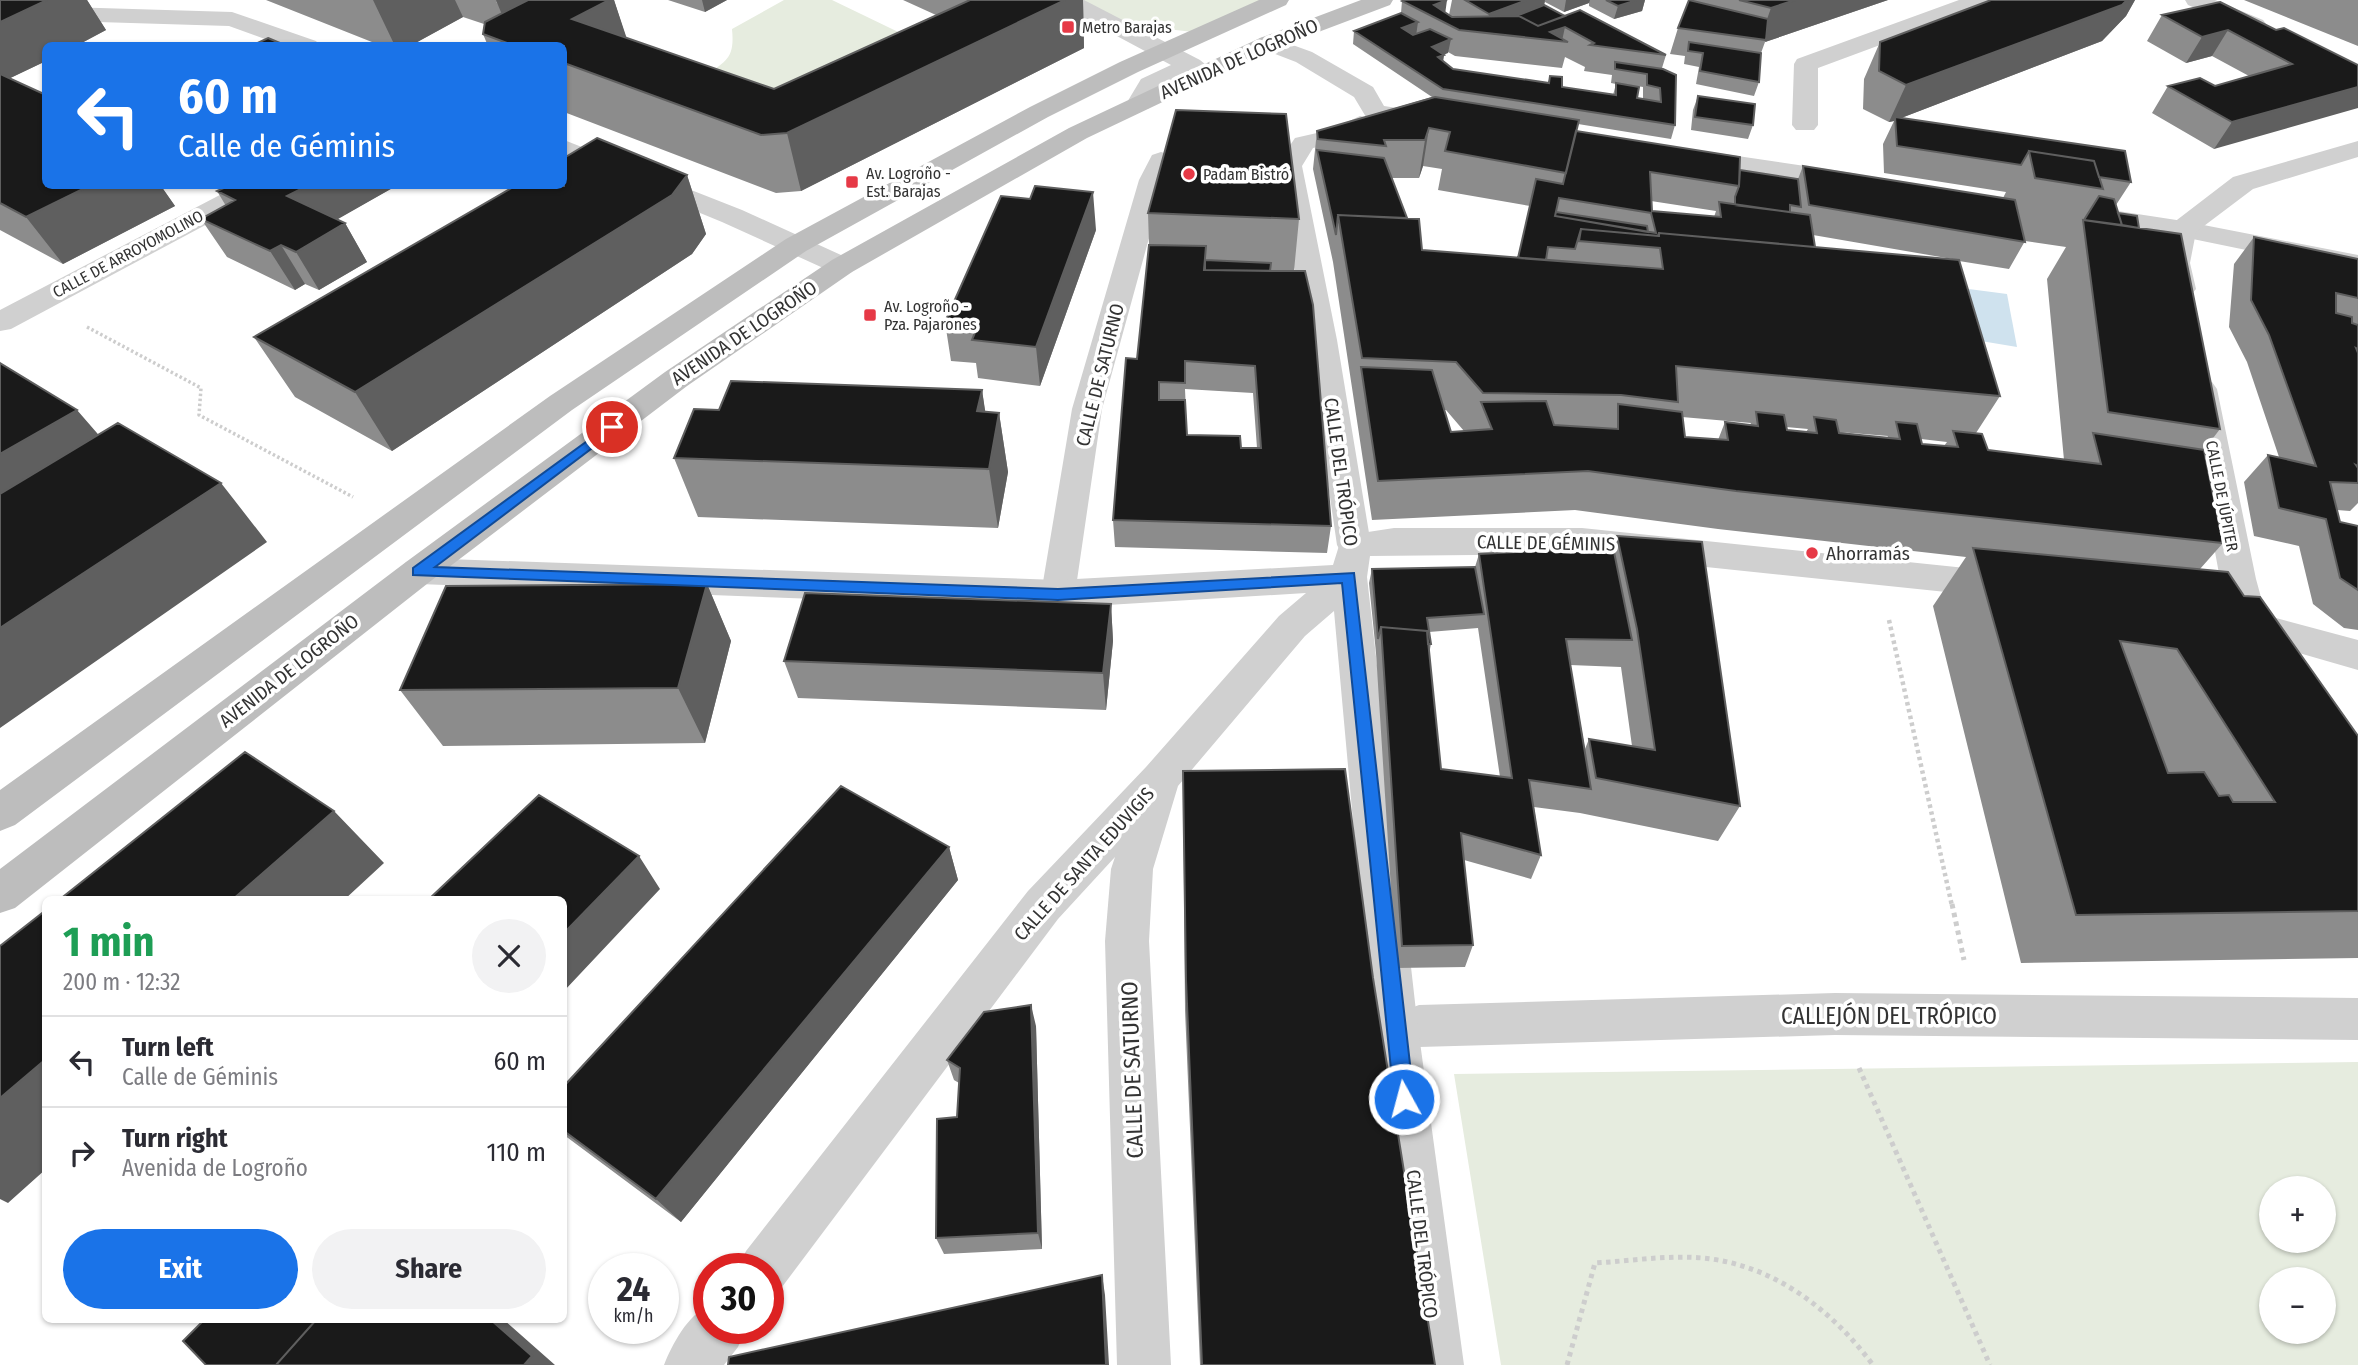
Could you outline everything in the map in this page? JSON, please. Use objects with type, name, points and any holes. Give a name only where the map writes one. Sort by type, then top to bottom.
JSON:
[{"type":"main road","name":"AVENIDA DE LOGROÑO","points":[[0,813],[561,403],[796,245],[929,170],[1165,50],[1278,0]]},
{"type":"main road","name":"AVENIDA DE LOGROÑO","points":[[0,894],[419,571],[676,379],[842,266],[982,185],[1139,104],[1198,69],[1382,0]]},
{"type":"street","points":[[1068,0],[1198,69]]},
{"type":"street","points":[[1805,125],[1806,64],[1980,0]]},
{"type":"street","points":[[2196,0],[2271,32]]},
{"type":"street","points":[[0,12],[232,19],[297,42]]},
{"type":"street","points":[[1268,43],[1304,57],[1364,92],[1375,112],[1461,124]]},
{"type":"street","name":"CALLE DEL TRÓPICO","points":[[1375,112],[1338,135],[1304,143],[1290,166],[1322,340],[1351,561],[1394,1020],[1437,1365]]},
{"type":"street","points":[[567,149],[842,266]]},
{"type":"street","points":[[2187,318],[2176,263],[2183,229],[2243,183],[2358,149]]},
{"type":"street","points":[[1668,154],[1874,184]]},
{"type":"street","name":"CALLE DE SATURNO","points":[[1058,594],[1087,409],[1152,180],[1161,160]]},
{"type":"street","name":"CALLE DE ARROYOMOLINO","points":[[0,322],[251,189]]},
{"type":"street","points":[[2064,211],[2183,229],[2358,264]]},
{"type":"street","name":"CALLE DE JÚPITER","points":[[2195,359],[2250,625]]},
{"type":"street","name":"CALLE DE GÉMINIS","points":[[419,571],[1058,594],[1351,561],[1394,541],[1583,541],[2041,589]]},
{"type":"street","name":"CALLE DE SANTA EDUVIGIS","points":[[776,1253],[1043,905],[1160,779],[1351,561]]},
{"type":"street","points":[[2201,611],[2358,655]]},
{"type":"street","points":[[2250,625],[2279,671]]},
{"type":"street","name":"CALLE DE SATURNO","points":[[1144,1365],[1127,941],[1132,869],[1160,779]]},
{"type":"street","name":"CALLEJÓN DEL TRÓPICO","points":[[1419,1026],[1835,1014],[2358,1019]]},
{"type":"street","points":[[691,1365],[707,1344]]},
{"type":"path","points":[[76,321],[201,388],[199,415],[355,498]]},
{"type":"path","points":[[1886,609],[1976,1015]]},
{"type":"path","points":[[1835,1014],[1990,1365]]},
{"type":"path","points":[[1567,1365],[1595,1263],[1710,1259],[1746,1267],[1786,1284],[1825,1311],[1862,1349],[1873,1365]]},
{"type":"shaded area","points":[[784,0],[832,0],[919,42],[785,107],[703,77],[727,58],[732,47],[732,29]]},
{"type":"shaded area","points":[[1067,0],[1278,0],[1202,33],[1114,23]]},
{"type":"shaded area","points":[[2358,1062],[2358,1365],[1501,1365],[1454,1074]]},
{"type":"water","points":[[1961,288],[2007,294],[2017,347],[1969,339]]},
{"type":"building","points":[[0,0],[47,0],[0,22]]},
{"type":"building","points":[[528,0],[609,0],[572,19],[774,89],[970,0],[1065,0],[787,133],[761,135],[567,64],[567,42],[504,42],[483,34],[485,22]]},
{"type":"building","points":[[1447,0],[1434,5],[1452,17],[1519,16],[1538,26],[1580,10],[1666,55],[1590,45],[1594,43],[1565,27],[1550,32],[1568,42],[1459,30],[1402,1]]},
{"type":"building","points":[[1465,0],[1527,0],[1489,14]]},
{"type":"building","points":[[1606,0],[1637,0],[1618,6]]},
{"type":"building","points":[[1689,0],[1768,19],[1766,40],[1678,28]]},
{"type":"building","points":[[1739,0],[1795,0],[1771,8]]},
{"type":"building","points":[[1991,0],[2127,0],[2122,5],[1906,85],[1879,71],[1880,42]]},
{"type":"building","points":[[2220,2],[2276,30],[2284,28],[2358,65],[2358,87],[2232,122],[2168,86],[2200,78],[2215,86],[2292,64],[2228,30],[2202,37],[2162,15]]},
{"type":"building","points":[[1544,5],[1565,16],[1538,26],[1516,16]]},
{"type":"building","points":[[1401,13],[1418,22],[1402,28],[1413,35],[1430,29],[1451,39],[1432,47],[1444,55],[1438,57],[1453,69],[1549,83],[1550,76],[1562,77],[1562,87],[1616,95],[1616,83],[1639,87],[1637,98],[1661,102],[1660,88],[1647,85],[1647,74],[1615,69],[1615,62],[1663,69],[1676,75],[1675,125],[1443,89],[1354,31]]},
{"type":"building","points":[[268,38],[278,42],[260,42]]},
{"type":"building","points":[[1689,42],[1761,53],[1759,82],[1700,71],[1703,53],[1688,51]]},
{"type":"building","points":[[0,74],[42,93],[42,189],[83,189],[26,217],[0,203]]},
{"type":"building","points":[[1698,96],[1755,104],[1753,125],[1695,117]]},
{"type":"building","points":[[1435,97],[1579,120],[1566,173],[1445,151],[1450,132],[1429,128],[1425,140],[1384,140],[1386,146],[1318,139],[1317,131]]},
{"type":"building","points":[[1176,110],[1286,114],[1299,219],[1148,213]]},
{"type":"building","points":[[1895,117],[2125,151],[2131,182],[2099,177],[2094,161],[2029,151],[2021,165],[1897,146]]},
{"type":"building","points":[[1576,131],[1740,157],[1739,186],[1650,172],[1652,211],[1721,217],[1719,202],[1810,215],[1815,247],[1581,229],[1575,249],[1548,247],[1546,260],[1624,266],[1518,258],[1536,179],[1563,184]],"holes":[[[1559,198],[1651,213],[1656,233],[1555,216]]]},
{"type":"building","points":[[597,138],[687,175],[672,195],[355,392],[254,337],[510,189],[567,189],[567,156]]},
{"type":"building","points":[[1317,150],[1384,158],[1407,218],[1338,215],[1336,235]]},
{"type":"building","points":[[2029,151],[2094,161],[2103,189],[2035,178]]},
{"type":"building","points":[[1803,166],[2015,200],[2025,242],[1809,205]]},
{"type":"building","points":[[1740,170],[1798,179],[1801,207],[1790,205],[1790,212],[1735,205]]},
{"type":"building","points":[[1035,186],[1093,192],[1036,347],[972,340],[978,325],[945,322],[1001,196],[1030,199]]},
{"type":"building","points":[[301,189],[287,196],[345,223],[296,252],[281,245],[270,251],[201,219],[235,200],[217,191]]},
{"type":"building","points":[[2099,196],[2114,199],[2122,225],[2084,220]]},
{"type":"building","points":[[1556,212],[1647,226],[1648,232],[1555,216]]},
{"type":"building","points":[[2118,213],[2137,216],[2139,228],[2122,225]]},
{"type":"building","points":[[1338,215],[1419,219],[1422,250],[1663,269],[1660,248],[1579,241],[1581,229],[1659,236],[1659,233],[1959,260],[2000,396],[1676,366],[1678,402],[1621,395],[1483,393],[1456,362],[1362,358]]},
{"type":"building","points":[[2083,220],[2181,234],[2220,429],[2108,412]]},
{"type":"building","points":[[2254,237],[2358,259],[2358,298],[2336,293],[2336,313],[2352,317],[2352,323],[2358,325],[2358,483],[2330,482],[2340,522],[2358,526],[2358,590],[2340,578],[2326,519],[2279,508],[2268,455],[2316,466],[2269,335],[2251,300]]},
{"type":"building","points":[[1149,245],[1206,246],[1204,270],[1305,271],[1313,305],[1331,526],[1113,520],[1126,358],[1137,359]],"holes":[[[1185,361],[1255,366],[1261,448],[1241,448],[1240,436],[1187,435],[1185,400],[1159,400],[1159,382],[1185,383]]]},
{"type":"building","points":[[1205,260],[1271,263],[1270,271],[1205,270]]},
{"type":"building","points":[[0,363],[77,410],[0,454]]},
{"type":"building","points":[[1361,367],[1432,370],[1451,432],[1492,429],[1481,402],[1546,401],[1554,425],[1618,429],[1618,404],[1682,412],[1685,437],[1728,440],[1725,422],[1758,426],[1756,412],[1784,415],[1787,430],[1817,433],[1814,417],[1836,420],[1839,433],[1900,439],[1896,422],[1917,424],[1922,444],[1958,447],[1953,431],[1982,434],[1988,450],[2101,464],[2093,433],[2204,450],[2223,543],[1736,491],[1588,471],[1378,481]]},
{"type":"building","points":[[731,381],[982,390],[977,411],[999,413],[989,469],[674,458],[694,409],[719,410]]},
{"type":"building","points":[[118,423],[221,483],[0,628],[0,494]]},
{"type":"building","points":[[1617,536],[1702,542],[1740,806],[1596,778],[1589,739],[1655,750],[1637,629]]},
{"type":"building","points":[[1613,547],[1632,640],[1566,639],[1591,789],[1529,780],[1541,855],[1461,833],[1473,945],[1402,946],[1381,627],[1427,631],[1441,769],[1512,778],[1479,554]]},
{"type":"building","points":[[1973,548],[2228,572],[2244,596],[2260,597],[2358,736],[2358,911],[2076,915]],"holes":[[[2120,641],[2177,649],[2275,802],[2233,802],[2229,795],[2219,796],[2204,772],[2168,773]]]},
{"type":"building","points":[[1475,567],[1484,614],[1427,618],[1431,644],[1428,644],[1427,631],[1381,627],[1378,639],[1372,569]]},
{"type":"building","points":[[707,584],[678,688],[400,690],[446,586]]},
{"type":"building","points":[[805,593],[1111,604],[1103,673],[784,661]]},
{"type":"building","points":[[245,752],[334,811],[237,896],[64,896]]},
{"type":"building","points":[[1345,769],[1373,978],[1435,1365],[1202,1365],[1186,980],[1183,771]]},
{"type":"building","points":[[841,786],[949,847],[656,1199],[567,1133],[567,1083]]},
{"type":"building","points":[[539,795],[639,856],[567,930],[567,896],[432,896]]},
{"type":"building","points":[[42,913],[42,1062],[0,1098],[0,946]]},
{"type":"building","points":[[1031,1005],[1038,1233],[936,1238],[937,1119],[957,1117],[960,1068],[947,1060],[984,1012]]},
{"type":"building","points":[[1102,1275],[1106,1365],[728,1365],[729,1357]]},
{"type":"building","points":[[201,1323],[313,1323],[276,1365],[206,1365],[183,1341]]},
{"type":"building","points":[[313,1323],[494,1323],[532,1356],[524,1365],[276,1365]]},
{"type":"place","name":"Metro Barajas","points":[[1068,27]]},
{"type":"place","name":"Padam Bistró","points":[[1189,174]]},
{"type":"place","name":"Av. Logroño - Est. Barajas","points":[[852,182]]},
{"type":"place","name":"Av. Logroño - Pza. Pajarones","points":[[870,315]]},
{"type":"place","name":"Ahorramás","points":[[1812,553]]},
{"type":"route","points":[[612,427],[419,571],[1058,594],[1349,577],[1404,1099]]}]
